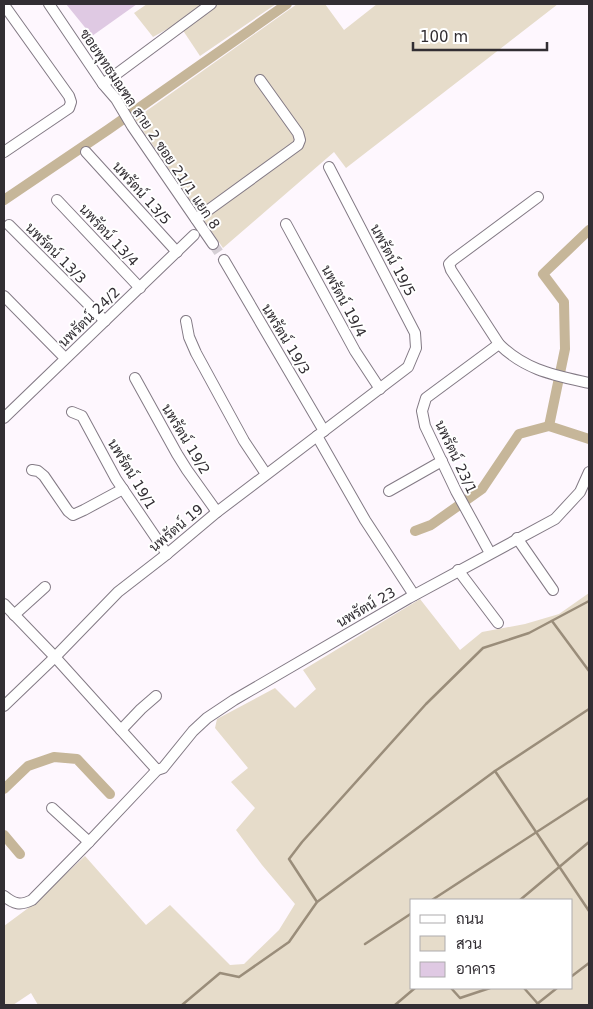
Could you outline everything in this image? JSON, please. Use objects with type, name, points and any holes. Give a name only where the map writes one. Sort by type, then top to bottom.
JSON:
[{"type":"street","name":"ซอยพุทธมณฑล สาย 2 ซอย 21/1 แยก 8","points":[[48,4],[103,84],[116,99],[132,126],[213,244]]},
{"type":"street","points":[[103,84],[211,4]]},
{"type":"street","points":[[4,5],[69,96],[71,102],[69,108],[4,152]]},
{"type":"street","points":[[196,219],[298,144],[300,140],[298,134],[260,80]]},
{"type":"street","name":"นพรัตน์ 13/5","points":[[86,152],[177,252]]},
{"type":"street","name":"นพรัตน์ 19/5","points":[[329,167],[415,333],[416,348],[408,367]]},
{"type":"street","points":[[538,197],[449,264],[499,344],[508,353],[521,362],[545,372],[589,382]]},
{"type":"street","name":"นพรัตน์ 13/4","points":[[57,200],[140,288]]},
{"type":"street","name":"นพรัตน์ 19/4","points":[[286,224],[355,351],[380,389]]},
{"type":"street","name":"นพรัตน์ 13/3","points":[[9,225],[105,321]]},
{"type":"street","name":"นพรัตน์ 24/2","points":[[4,418],[194,235]]},
{"type":"street","name":"นพรัตน์ 19/3","points":[[224,260],[321,433],[366,520],[414,595]]},
{"type":"street","points":[[4,296],[65,358]]},
{"type":"street","points":[[186,321],[188,337],[196,353],[244,441],[266,474]]},
{"type":"street","name":"นพรัตน์ 23/1","points":[[490,552],[456,492],[426,426],[422,411],[426,398],[499,344]]},
{"type":"street","name":"นพรัตน์ 19","points":[[4,706],[118,592],[217,512],[408,367]]},
{"type":"street","name":"นพรัตน์ 19/2","points":[[135,378],[177,454],[217,512]]},
{"type":"street","name":"นพรัตน์ 19/1","points":[[72,412],[82,416],[116,480],[167,554]]},
{"type":"street","points":[[389,491],[442,461]]},
{"type":"street","points":[[32,470],[38,471],[44,476],[68,511],[73,515],[122,488]]},
{"type":"street","name":"นพรัตน์ 23","points":[[4,896],[18,904],[24,904],[32,900],[157,770],[163,768],[193,731],[207,718],[234,700],[414,595],[554,518],[586,488],[589,472]]},
{"type":"street","points":[[516,538],[553,590]]},
{"type":"street","points":[[458,570],[498,623]]},
{"type":"street","points":[[14,614],[45,587]]},
{"type":"street","points":[[4,604],[55,657],[157,770]]},
{"type":"street","points":[[120,730],[156,696]]},
{"type":"street","points":[[52,808],[89,842]]},
{"type":"green space","points":[[147,4],[276,4],[200,56],[178,23],[153,37],[134,13]]},
{"type":"green space","points":[[297,4],[325,4],[344,30],[377,4],[558,4],[346,168],[334,152],[223,248],[135,119]]},
{"type":"green space","points":[[589,593],[589,1005],[38,1005],[31,993],[13,1005],[4,1005],[4,926],[31,906],[85,856],[146,925],[170,905],[230,965],[244,964],[279,930],[295,904],[236,830],[255,808],[231,782],[248,768],[215,728],[217,719],[275,688],[295,708],[316,689],[303,670],[420,599],[460,650],[482,632],[525,624],[559,614]]},
{"type":"building","points":[[66,4],[137,4],[92,36]]},
{"type":"waterway","points":[[4,200],[287,4]]},
{"type":"waterway","points":[[549,426],[565,349],[564,302],[543,274],[589,230]]},
{"type":"waterway","points":[[415,531],[431,525],[482,489],[519,434],[549,426],[589,439]]},
{"type":"waterway","points":[[182,1005],[220,973],[239,977],[289,942],[317,902],[289,859],[302,842],[426,704],[483,648],[529,633],[589,601]]},
{"type":"waterway","points":[[552,621],[589,671]]},
{"type":"waterway","points":[[589,709],[495,771],[589,911]]},
{"type":"waterway","points":[[4,789],[28,766],[54,757],[77,759],[110,794]]},
{"type":"waterway","points":[[317,902],[495,771]]},
{"type":"waterway","points":[[434,899],[589,798]]},
{"type":"waterway","points":[[4,835],[20,854]]},
{"type":"waterway","points":[[521,899],[589,842]]},
{"type":"waterway","points":[[365,944],[410,914]]},
{"type":"waterway","points":[[573,975],[589,963]]},
{"type":"waterway","points":[[395,1005],[414,989]]},
{"type":"waterway","points":[[452,989],[460,998],[487,989]]},
{"type":"waterway","points":[[525,989],[539,1005]]},
{"type":"waterway","points":[[537,1004],[556,989]]},
{"type":"tunnel","points":[[213,244],[224,260]]}]
